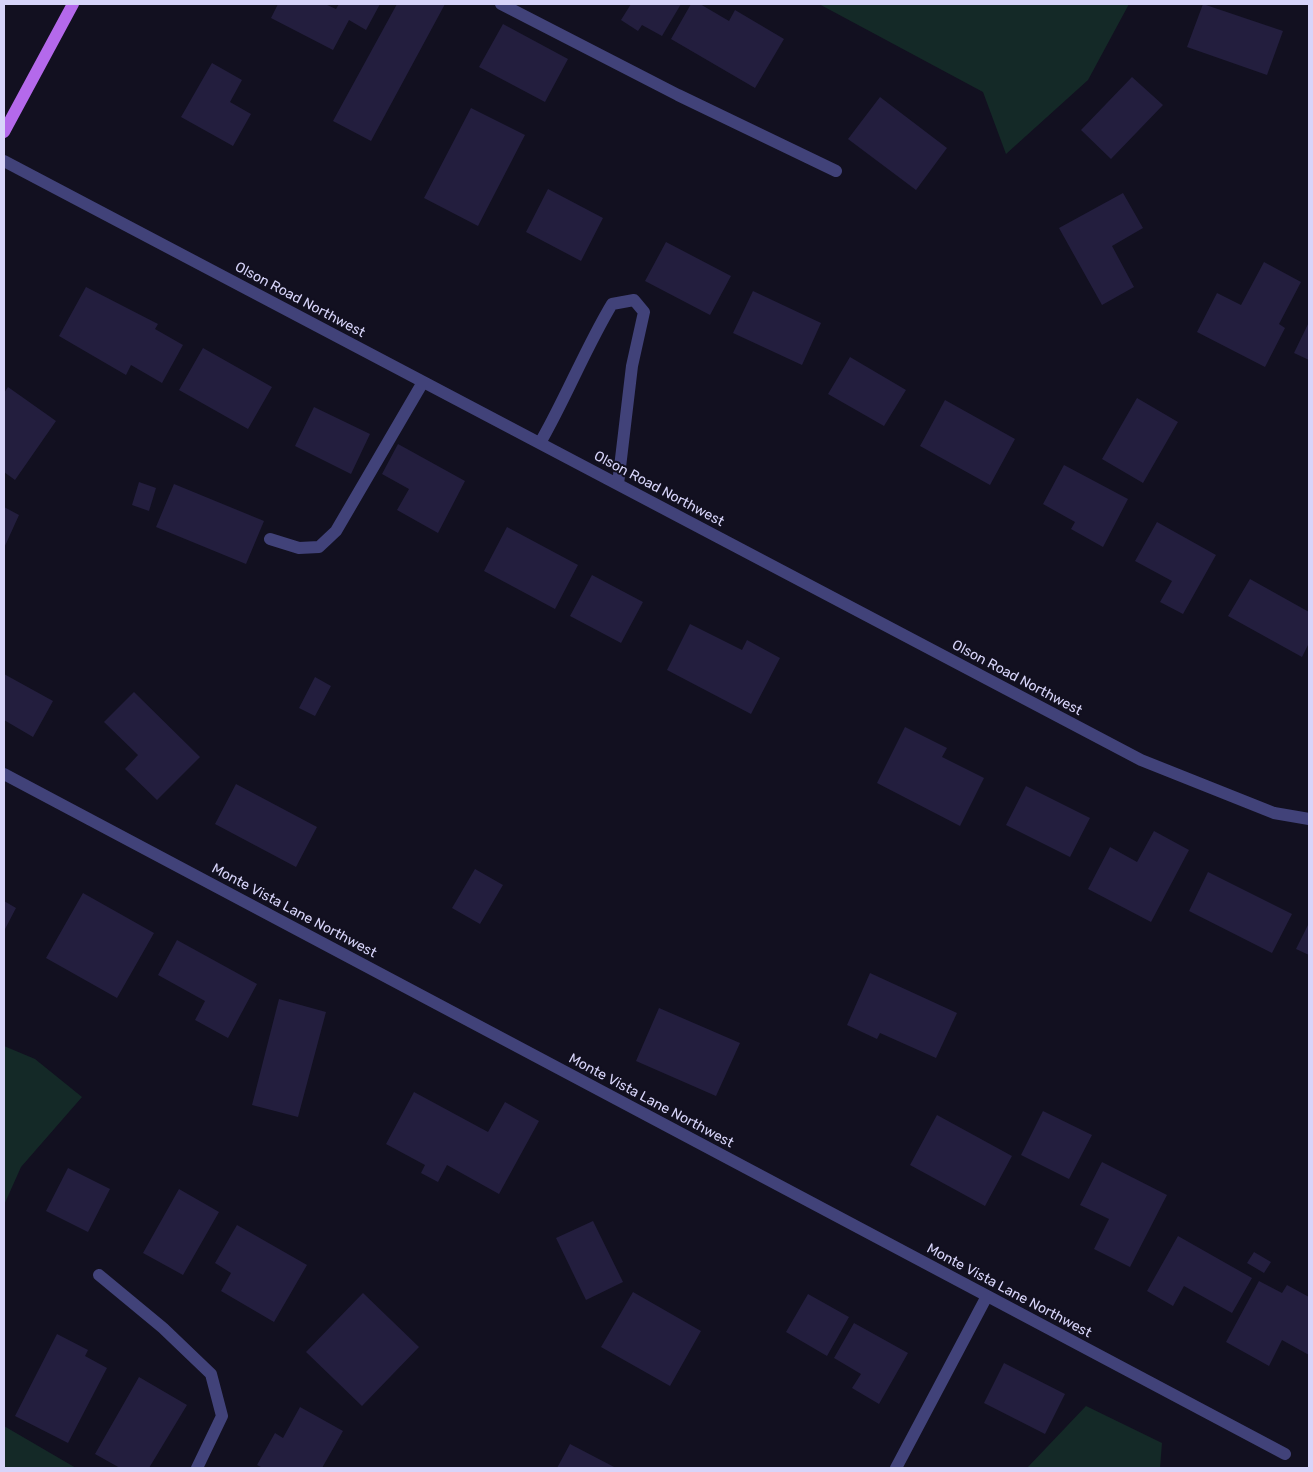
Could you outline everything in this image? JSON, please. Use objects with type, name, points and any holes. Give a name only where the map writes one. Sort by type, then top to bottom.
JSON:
[{"type":"main road","points":[[4,132],[72,4]]},
{"type":"street","points":[[501,4],[678,95],[836,171]]},
{"type":"street","name":"Olson Road Northwest","points":[[4,161],[1141,760],[1274,813],[1309,819]]},
{"type":"street","points":[[540,443],[556,416],[596,330],[612,304],[634,300],[644,312],[632,366],[618,484]]},
{"type":"street","points":[[270,539],[299,548],[318,547],[336,531],[423,382]]},
{"type":"street","name":"Monte Vista Lane Northwest","points":[[4,774],[1285,1454]]},
{"type":"street","points":[[99,1274],[163,1328],[211,1374],[222,1416],[197,1468]]},
{"type":"street","points":[[896,1468],[988,1296]]},
{"type":"green space","points":[[819,4],[1129,4],[1088,80],[1006,154],[983,92]]},
{"type":"green space","points":[[4,1046],[35,1059],[82,1097],[21,1167],[4,1205]]},
{"type":"green space","points":[[1086,1406],[1162,1443],[1160,1468],[1027,1468]]},
{"type":"green space","points":[[4,1426],[76,1468],[4,1468]]},
{"type":"building","points":[[278,4],[325,4],[336,9],[339,4],[380,4],[366,30],[349,20],[333,50],[271,18]]},
{"type":"building","points":[[397,4],[445,4],[371,141],[333,121]]},
{"type":"building","points":[[631,4],[681,4],[662,36],[642,25],[638,31],[621,20]]},
{"type":"building","points":[[691,4],[700,4],[729,21],[735,10],[784,39],[755,88],[671,39]]},
{"type":"building","points":[[1203,4],[1283,31],[1267,75],[1187,47]]},
{"type":"building","points":[[503,24],[568,59],[545,102],[479,67]]},
{"type":"building","points":[[212,63],[242,80],[230,102],[251,114],[233,146],[181,117]]},
{"type":"building","points":[[1132,77],[1163,105],[1111,159],[1081,130]]},
{"type":"building","points":[[880,97],[947,148],[916,190],[848,139]]},
{"type":"building","points":[[471,108],[525,135],[478,226],[424,198]]},
{"type":"building","points":[[548,189],[603,218],[581,261],[526,232]]},
{"type":"building","points":[[1123,193],[1143,228],[1112,246],[1134,287],[1102,305],[1059,228]]},
{"type":"building","points":[[666,242],[731,276],[710,315],[645,281]]},
{"type":"building","points":[[1264,262],[1301,282],[1279,324],[1285,328],[1265,367],[1197,332],[1217,293],[1241,305]]},
{"type":"building","points":[[86,287],[158,324],[155,329],[183,345],[162,383],[131,365],[126,375],[59,336]]},
{"type":"building","points":[[753,291],[821,323],[802,365],[733,333]]},
{"type":"building","points":[[1309,322],[1309,360],[1294,353]]},
{"type":"building","points":[[203,348],[272,387],[248,429],[179,390]]},
{"type":"building","points":[[850,357],[906,390],[884,426],[828,394]]},
{"type":"building","points":[[8,387],[56,421],[15,480],[4,472],[4,393]]},
{"type":"building","points":[[1137,398],[1178,422],[1143,483],[1102,459]]},
{"type":"building","points":[[945,400],[1015,439],[990,485],[920,446]]},
{"type":"building","points":[[314,407],[370,434],[351,474],[295,446]]},
{"type":"building","points":[[398,444],[465,481],[438,533],[397,510],[409,489],[382,474]]},
{"type":"building","points":[[1064,465],[1128,499],[1103,547],[1071,529],[1075,522],[1043,504]]},
{"type":"building","points":[[139,482],[156,488],[149,511],[132,505]]},
{"type":"building","points":[[174,484],[264,521],[246,564],[156,527]]},
{"type":"building","points":[[4,507],[19,515],[4,548]]},
{"type":"building","points":[[1157,522],[1216,555],[1183,614],[1160,602],[1172,581],[1135,561]]},
{"type":"building","points":[[507,527],[578,565],[555,609],[484,571]]},
{"type":"building","points":[[592,575],[643,602],[621,643],[570,616]]},
{"type":"building","points":[[1250,579],[1309,612],[1309,643],[1302,657],[1228,616]]},
{"type":"building","points":[[690,624],[742,650],[747,640],[780,658],[751,714],[667,670]]},
{"type":"building","points":[[4,674],[53,701],[33,737],[4,720]]},
{"type":"building","points":[[315,677],[331,686],[315,716],[299,708]]},
{"type":"building","points":[[134,692],[200,757],[157,800],[125,769],[138,755],[104,722]]},
{"type":"building","points":[[905,727],[947,748],[942,757],[984,778],[960,826],[877,783]]},
{"type":"building","points":[[236,784],[317,827],[296,867],[215,824]]},
{"type":"building","points":[[1026,786],[1090,818],[1070,857],[1006,825]]},
{"type":"building","points":[[1154,831],[1189,850],[1151,922],[1088,889],[1110,847],[1137,862]]},
{"type":"building","points":[[475,869],[503,885],[480,924],[452,908]]},
{"type":"building","points":[[1208,872],[1292,914],[1272,953],[1189,911]]},
{"type":"building","points":[[83,893],[154,933],[117,998],[46,958]]},
{"type":"building","points":[[4,901],[16,908],[4,931]]},
{"type":"building","points":[[1309,923],[1309,955],[1296,949]]},
{"type":"building","points":[[177,940],[257,984],[228,1038],[195,1020],[205,1001],[158,975]]},
{"type":"building","points":[[870,973],[957,1013],[936,1058],[880,1033],[877,1039],[847,1025]]},
{"type":"building","points":[[279,999],[326,1012],[298,1117],[252,1105]]},
{"type":"building","points":[[659,1008],[740,1043],[716,1096],[636,1061]]},
{"type":"building","points":[[414,1092],[488,1132],[505,1102],[539,1121],[499,1194],[447,1165],[438,1182],[421,1173],[425,1165],[386,1144]]},
{"type":"building","points":[[1043,1111],[1092,1135],[1069,1179],[1021,1155]]},
{"type":"building","points":[[937,1115],[1012,1156],[985,1206],[910,1165]]},
{"type":"building","points":[[1102,1162],[1167,1195],[1130,1267],[1094,1249],[1109,1219],[1080,1205]]},
{"type":"building","points":[[68,1168],[110,1189],[88,1232],[46,1211]]},
{"type":"building","points":[[179,1189],[219,1212],[183,1275],[143,1253]]},
{"type":"building","points":[[593,1221],[623,1282],[586,1300],[556,1238]]},
{"type":"building","points":[[237,1225],[307,1265],[274,1322],[221,1291],[231,1273],[215,1263]]},
{"type":"building","points":[[1178,1236],[1252,1278],[1232,1313],[1184,1286],[1173,1306],[1147,1291]]},
{"type":"building","points":[[1254,1252],[1271,1262],[1264,1273],[1247,1263]]},
{"type":"building","points":[[1259,1281],[1282,1293],[1287,1285],[1309,1297],[1309,1355],[1282,1340],[1269,1366],[1226,1342]]},
{"type":"building","points":[[633,1292],[701,1331],[670,1386],[601,1347]]},
{"type":"building","points":[[363,1293],[419,1347],[362,1406],[306,1352]]},
{"type":"building","points":[[808,1294],[849,1317],[827,1356],[786,1332]]},
{"type":"building","points":[[854,1323],[908,1353],[879,1404],[852,1388],[861,1374],[834,1358]]},
{"type":"building","points":[[57,1334],[88,1350],[85,1356],[107,1368],[68,1443],[15,1416]]},
{"type":"building","points":[[1004,1363],[1065,1394],[1045,1434],[984,1403]]},
{"type":"building","points":[[139,1377],[187,1405],[149,1468],[120,1468],[95,1454]]},
{"type":"building","points":[[300,1407],[343,1431],[322,1468],[263,1468],[257,1465],[275,1433],[283,1438]]},
{"type":"building","points":[[570,1444],[616,1468],[557,1468]]}]
